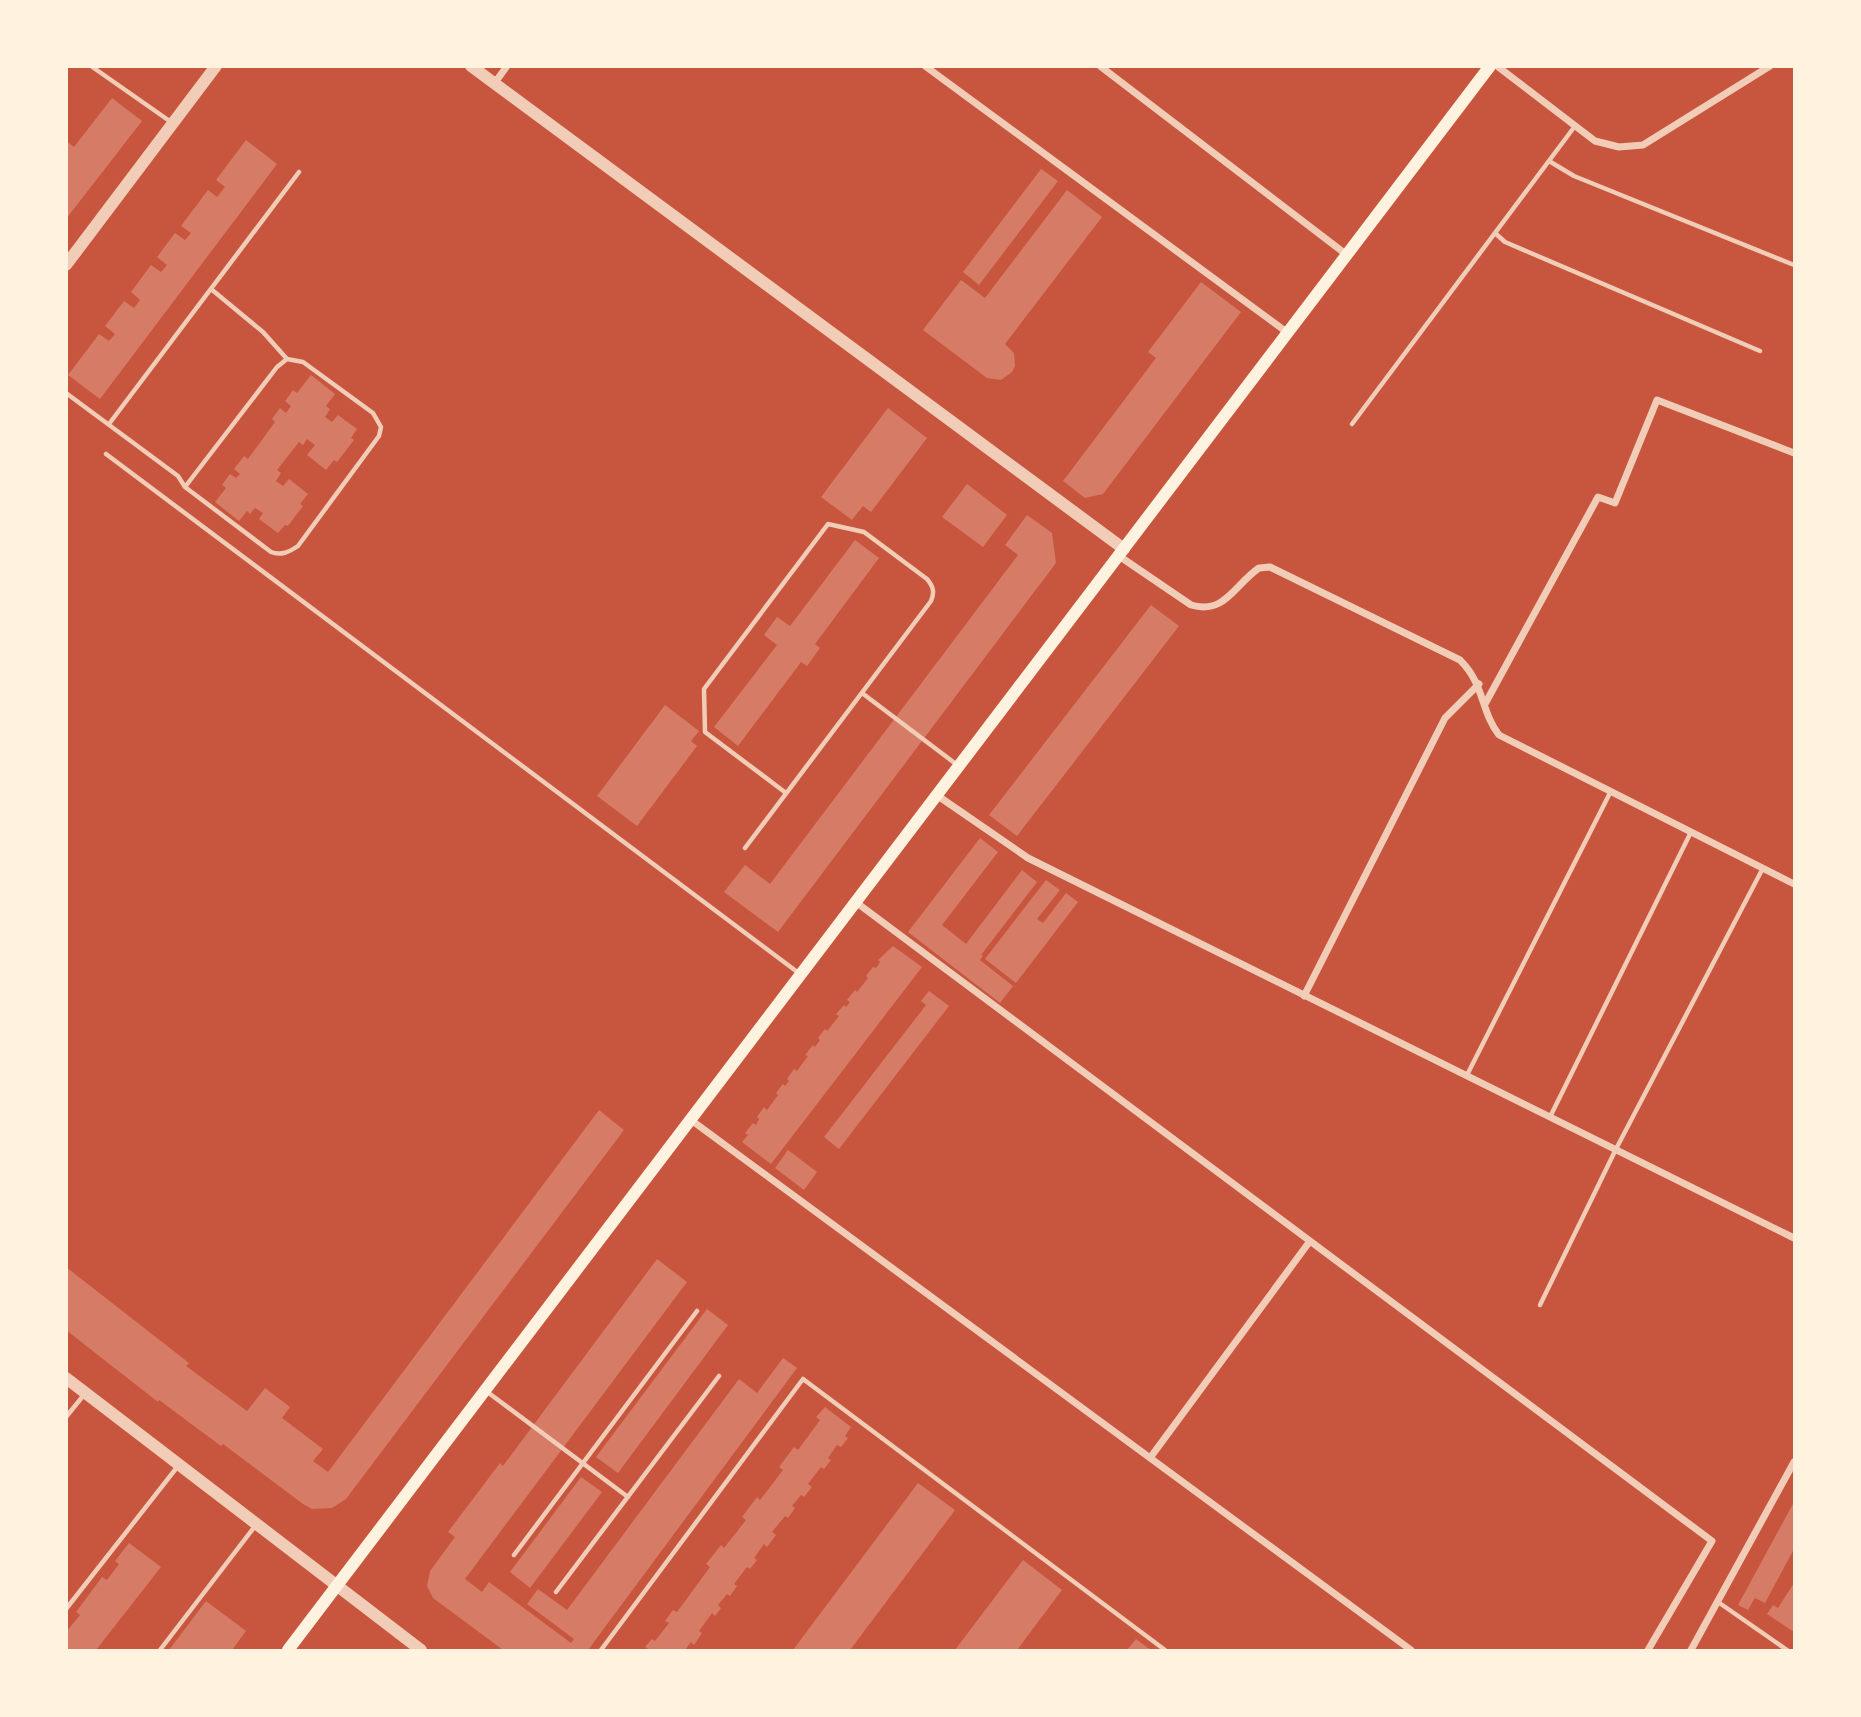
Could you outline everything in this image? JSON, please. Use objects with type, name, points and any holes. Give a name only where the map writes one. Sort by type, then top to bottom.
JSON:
[{"type":"main road","points":[[288,1650],[1490,66]]},
{"type":"street","points":[[66,265],[216,66]]},
{"type":"street","points":[[471,66],[1191,605],[1205,609],[1219,605],[1259,568],[1270,567],[1460,660],[1479,684],[1491,724],[1499,735],[1794,884]]},
{"type":"street","points":[[494,84],[507,66]]},
{"type":"street","points":[[925,66],[1289,333]]},
{"type":"street","points":[[1100,66],[1347,255]]},
{"type":"street","points":[[1497,66],[1595,141],[1619,147],[1643,145],[1770,66]]},
{"type":"street","points":[[1485,704],[1598,497],[1615,503],[1657,400],[1794,453]]},
{"type":"street","points":[[1304,996],[1444,718],[1479,684]]},
{"type":"street","points":[[938,796],[1028,858],[1794,1238]]},
{"type":"street","points":[[857,902],[1712,1541],[1648,1650]]},
{"type":"street","points":[[691,1119],[1411,1650]]},
{"type":"street","points":[[1150,1458],[1310,1241]]},
{"type":"street","points":[[66,1378],[421,1650]]},
{"type":"street","points":[[1691,1650],[1794,1462]]},
{"type":"lane","points":[[91,66],[173,124]]},
{"type":"lane","points":[[1352,424],[1575,126]]},
{"type":"lane","points":[[1549,161],[1574,176],[1794,265]]},
{"type":"lane","points":[[109,424],[299,172]]},
{"type":"lane","points":[[1495,233],[1504,242],[1760,351]]},
{"type":"lane","points":[[66,393],[178,476],[185,487],[271,552],[290,552],[298,546],[379,436],[381,427],[373,413],[303,362],[287,359],[263,332],[211,289]]},
{"type":"lane","points":[[185,487],[277,367],[287,359]]},
{"type":"lane","points":[[106,454],[801,975]]},
{"type":"lane","points":[[745,848],[931,601],[933,589],[927,579],[864,532],[828,524],[704,689],[705,732],[786,793]]},
{"type":"lane","points":[[862,693],[960,767]]},
{"type":"lane","points":[[1466,1076],[1611,791]]},
{"type":"lane","points":[[1550,1117],[1691,832]]},
{"type":"lane","points":[[1540,1305],[1616,1149],[1763,868]]},
{"type":"lane","points":[[514,1555],[697,1311]]},
{"type":"lane","points":[[556,1592],[719,1376]]},
{"type":"lane","points":[[604,1650],[803,1379],[1165,1650]]},
{"type":"lane","points":[[486,1390],[628,1497]]},
{"type":"lane","points":[[66,1417],[86,1392]]},
{"type":"lane","points":[[66,1609],[180,1465]]},
{"type":"lane","points":[[160,1650],[256,1524]]},
{"type":"lane","points":[[1718,1602],[1787,1650]]},
{"type":"building","points":[[112,98],[142,121],[66,219],[66,141],[74,147]]},
{"type":"building","points":[[246,140],[277,164],[100,399],[68,375],[99,334],[109,341],[115,334],[105,326],[124,301],[134,308],[140,300],[131,292],[151,265],[161,272],[167,265],[157,257],[175,233],[185,240],[191,233],[181,226],[208,190],[217,197],[225,187],[216,180]]},
{"type":"building","points":[[1041,169],[1058,181],[979,285],[963,272]]},
{"type":"building","points":[[1067,190],[1102,217],[1005,344],[1014,353],[1015,366],[1012,372],[1001,380],[987,378],[923,330],[961,280],[985,298]]},
{"type":"building","points":[[1201,282],[1241,312],[1103,494],[1085,498],[1063,481],[1156,358],[1148,352]]},
{"type":"building","points":[[311,375],[335,394],[326,406],[330,409],[325,417],[332,422],[338,415],[357,429],[351,438],[354,440],[337,462],[334,460],[326,470],[307,455],[315,445],[307,439],[303,445],[299,442],[277,470],[281,473],[276,481],[283,486],[289,479],[308,494],[300,504],[303,506],[288,526],[285,525],[278,533],[259,519],[263,513],[255,508],[250,514],[247,511],[239,521],[215,502],[226,488],[222,485],[230,474],[236,478],[240,474],[234,469],[244,456],[248,459],[275,422],[272,419],[280,408],[286,413],[291,406],[285,401],[293,390],[297,393]]},
{"type":"building","points":[[888,408],[927,438],[871,512],[863,506],[852,520],[821,497]]},
{"type":"building","points":[[967,484],[1007,515],[983,547],[942,517]]},
{"type":"building","points":[[1027,515],[1052,533],[1056,563],[778,932],[724,892],[745,865],[770,884],[1018,555],[1005,545]]},
{"type":"building","points":[[855,540],[879,558],[815,644],[820,648],[807,666],[801,662],[738,746],[714,727],[777,645],[764,635],[777,617],[790,626]]},
{"type":"building","points":[[1151,605],[1179,626],[1017,836],[989,815]]},
{"type":"building","points":[[665,705],[699,731],[691,741],[697,746],[637,826],[597,796]]},
{"type":"building","points":[[980,838],[998,852],[942,925],[966,944],[1022,870],[1037,882],[981,955],[983,956],[980,960],[1013,986],[1000,1003],[908,932]]},
{"type":"building","points":[[1046,880],[1060,890],[1037,919],[1043,923],[1066,893],[1078,902],[1016,983],[985,959]]},
{"type":"building","points":[[893,946],[922,967],[771,1164],[742,1142],[748,1135],[745,1133],[753,1123],[756,1125],[759,1119],[757,1117],[764,1107],[767,1110],[778,1095],[776,1093],[789,1081],[787,1079],[794,1069],[797,1071],[808,1056],[805,1055],[813,1045],[815,1047],[820,1040],[818,1038],[839,1016],[836,1014],[844,1005],[846,1007],[850,1002],[847,1000],[855,990],[857,992],[868,978],[866,976],[880,962],[878,960]]},
{"type":"building","points":[[929,991],[949,1006],[839,1149],[824,1137],[926,1005],[921,1001]]},
{"type":"building","points":[[599,1110],[624,1130],[346,1499],[332,1508],[312,1509],[303,1504],[223,1444],[221,1446],[159,1400],[158,1402],[66,1330],[66,1267],[189,1363],[186,1366],[247,1411],[265,1388],[290,1407],[282,1418],[323,1449],[313,1461],[328,1472]]},
{"type":"building","points":[[788,1150],[817,1172],[804,1190],[775,1168]]},
{"type":"building","points":[[657,1259],[687,1282],[465,1579],[482,1592],[489,1582],[571,1643],[574,1639],[527,1604],[538,1589],[567,1610],[739,1379],[757,1393],[783,1358],[797,1368],[588,1650],[503,1650],[433,1598],[427,1586],[430,1571],[455,1537],[448,1532],[500,1463],[503,1466]]},
{"type":"building","points":[[707,1309],[728,1325],[618,1473],[596,1457]]},
{"type":"building","points":[[825,1407],[851,1427],[845,1436],[848,1438],[841,1447],[837,1445],[828,1458],[831,1460],[824,1469],[821,1467],[808,1484],[812,1487],[804,1497],[801,1495],[792,1506],[795,1508],[788,1518],[785,1516],[772,1532],[776,1535],[767,1547],[764,1544],[754,1558],[757,1560],[750,1569],[747,1567],[734,1584],[737,1586],[730,1596],[727,1594],[718,1605],[721,1608],[715,1616],[712,1613],[699,1631],[702,1633],[694,1645],[691,1642],[685,1650],[650,1650],[645,1647],[652,1639],[655,1641],[669,1623],[665,1621],[673,1610],[677,1612],[710,1567],[706,1564],[721,1545],[724,1548],[746,1520],[742,1517],[757,1497],[760,1500],[783,1470],[779,1467],[794,1447],[798,1450],[820,1420],[816,1417]]},
{"type":"building","points":[[581,1477],[602,1492],[530,1588],[510,1572]]},
{"type":"building","points":[[918,1483],[955,1510],[850,1650],[793,1650]]},
{"type":"building","points":[[1794,1502],[1794,1549],[1765,1603],[1755,1598],[1748,1610],[1738,1605]]},
{"type":"building","points":[[129,1543],[161,1567],[96,1650],[66,1650],[66,1632],[80,1615],[76,1612],[102,1577],[107,1580],[119,1564],[115,1561]]},
{"type":"building","points":[[1023,1560],[1062,1590],[1017,1650],[955,1650]]},
{"type":"building","points":[[1794,1583],[1794,1632],[1767,1614],[1773,1605],[1778,1608]]},
{"type":"building","points":[[206,1601],[246,1631],[232,1650],[169,1650]]},
{"type":"building","points":[[1136,1639],[1151,1650],[1127,1650]]}]
